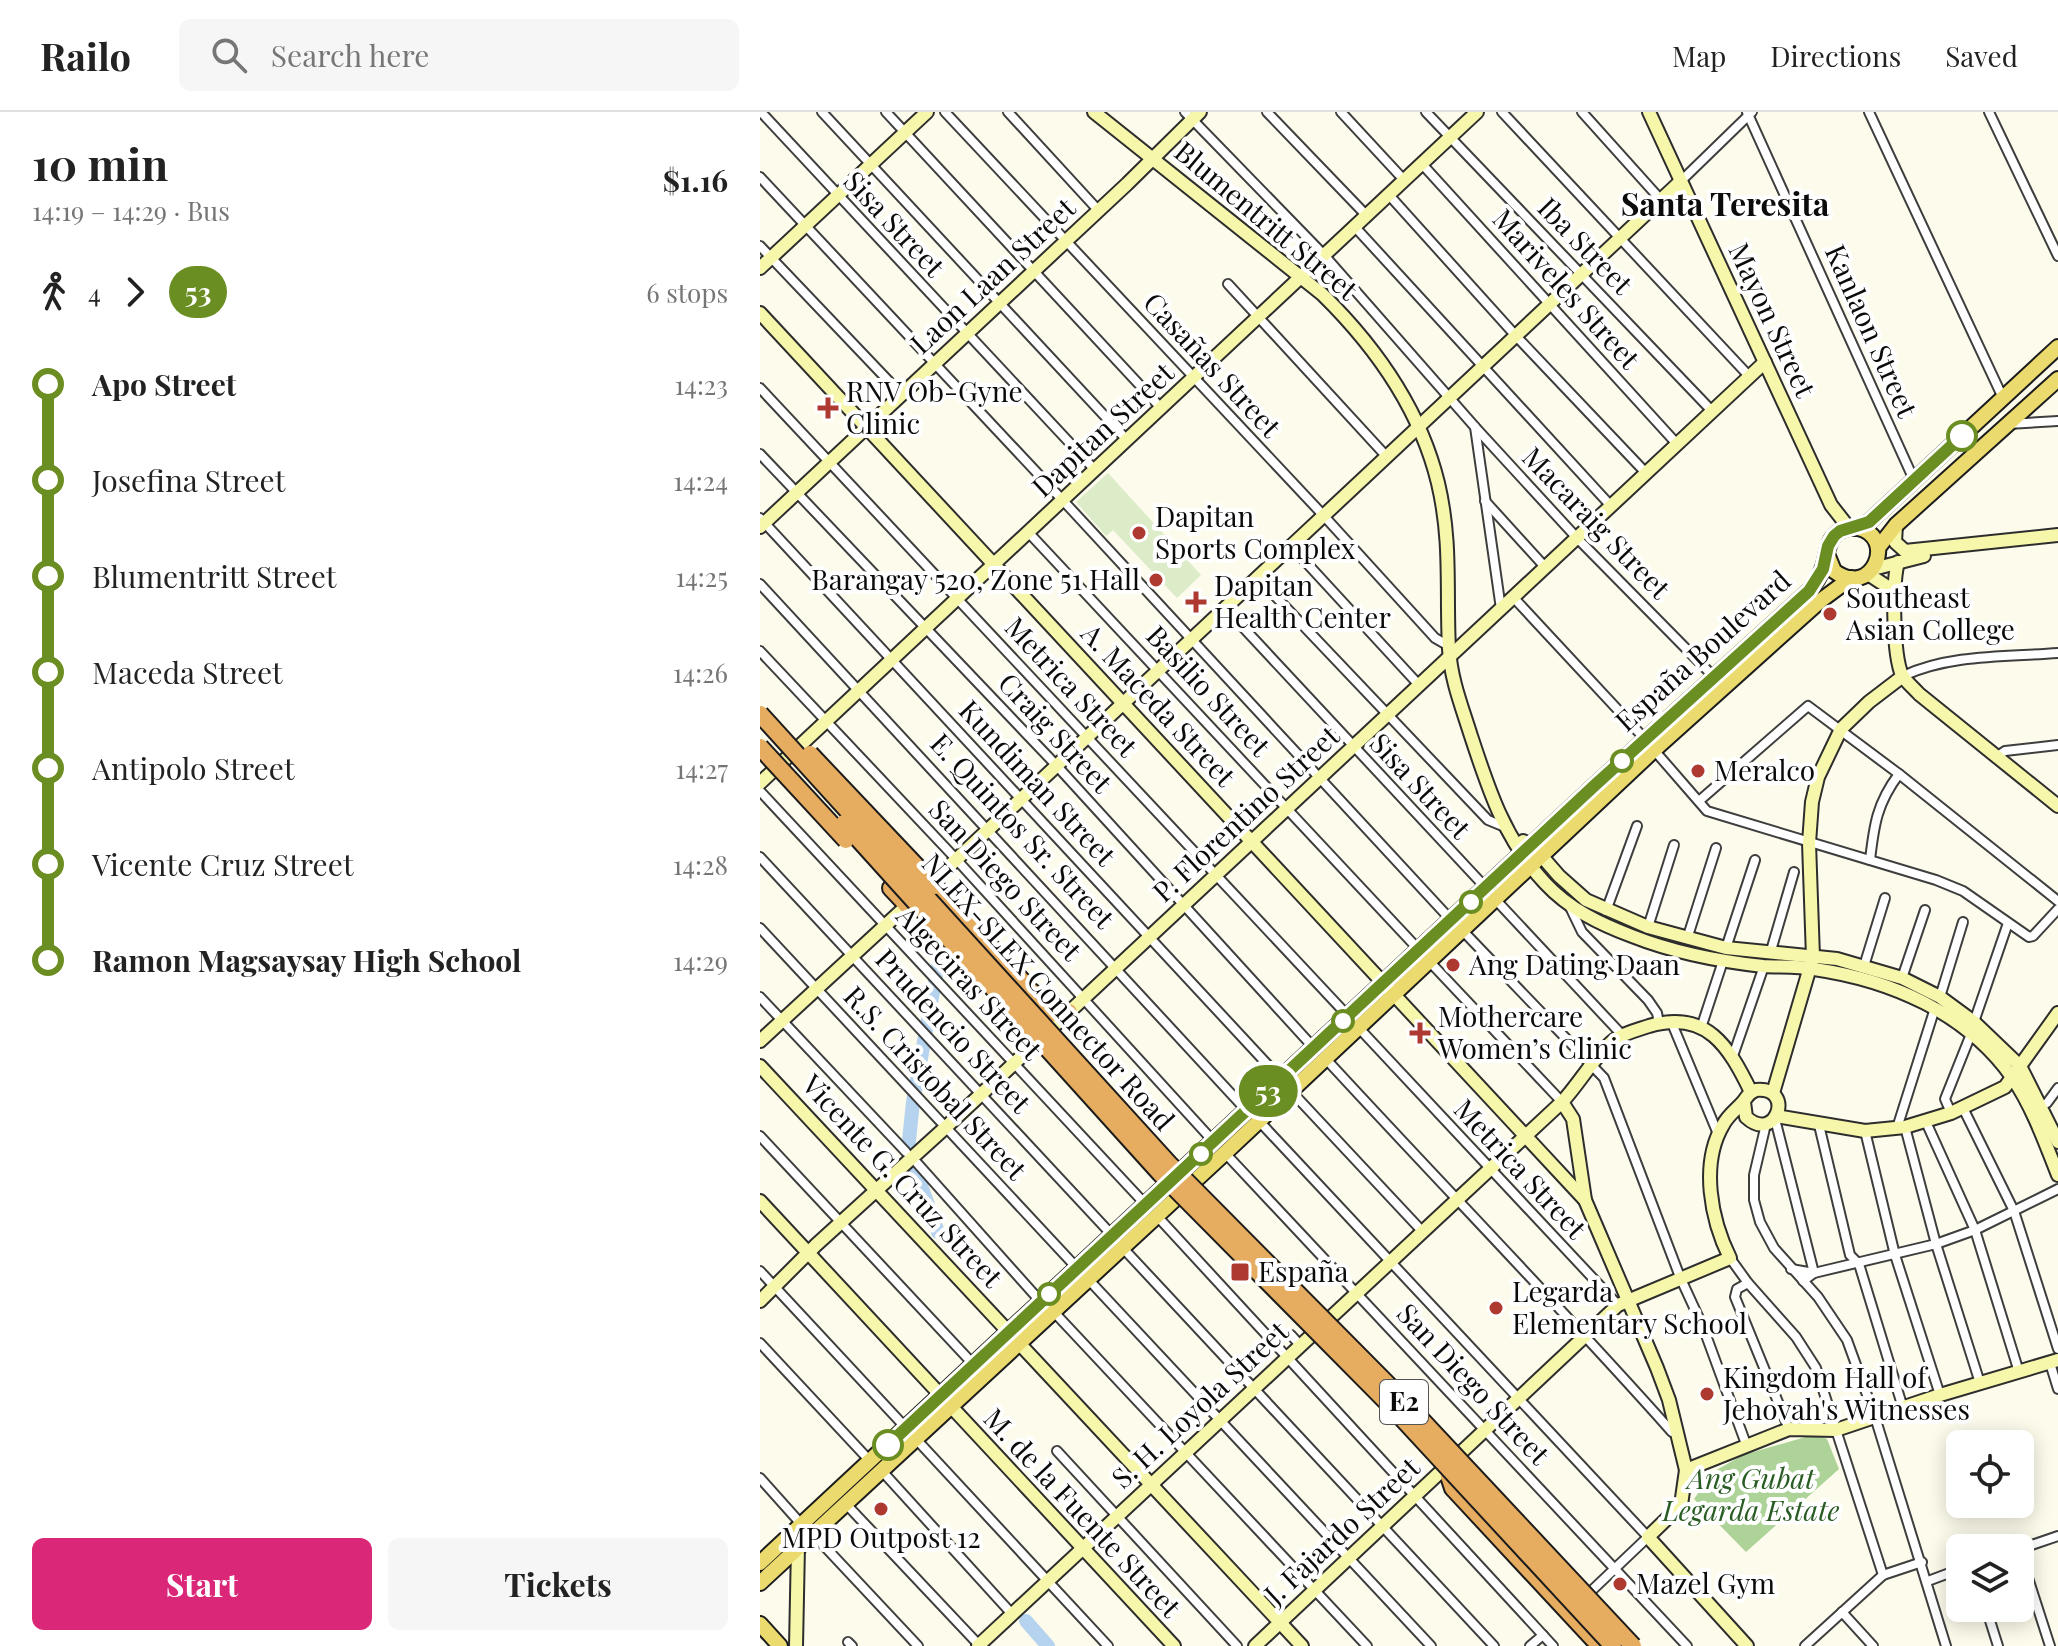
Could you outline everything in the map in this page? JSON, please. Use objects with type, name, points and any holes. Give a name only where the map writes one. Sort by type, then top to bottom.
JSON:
[{"type":"highway","points":[[760,713],[791,735],[836,780],[1053,1013],[1069,1012]]},
{"type":"highway","name":"NLEX-SLEX Connector Road","points":[[760,713],[1169,1164],[1399,1396],[1633,1646]]},
{"type":"highway","name":"NLEX-SLEX Connector Road","points":[[760,730],[1160,1173],[1390,1405],[1613,1646]]},
{"type":"highway","points":[[760,747],[891,888],[901,911]]},
{"type":"highway","points":[[1024,983],[1044,1036]]},
{"type":"highway","points":[[1306,1335],[1343,1332],[1407,1392],[1647,1646]]},
{"type":"highway","points":[[1451,1462],[1449,1476],[1453,1488],[1600,1646]]},
{"type":"main road","points":[[1852,528],[1872,536],[1878,548],[1877,560],[1870,572],[1851,578],[1834,571],[1827,554],[1832,539],[1840,531],[1869,522],[2058,347]]},
{"type":"main road","points":[[2058,347],[2054,357],[2058,365]]},
{"type":"main road","points":[[1878,548],[1896,525],[2058,379]]},
{"type":"main road","points":[[2007,394],[2022,385],[2030,387],[2033,396],[2028,406]]},
{"type":"main road","name":"España Boulevard","points":[[1650,744],[1714,677],[1809,591],[1823,569],[1827,554]]},
{"type":"main road","name":"España Boulevard","points":[[760,1583],[798,1546],[807,1529],[911,1434],[951,1408],[1015,1336],[1650,744],[1851,578]]},
{"type":"main road","name":"España Boulevard","points":[[911,1434],[940,1396],[974,1365],[1015,1336]]},
{"type":"main road","name":"España Boulevard","points":[[760,1563],[846,1504],[876,1466]]},
{"type":"main road","points":[[760,1624],[780,1646]]},
{"type":"street","name":"Sisa Street","points":[[761,112],[1095,470]]},
{"type":"street","points":[[822,112],[1127,440]]},
{"type":"street","points":[[886,112],[1161,408]]},
{"type":"street","points":[[760,268],[927,112]]},
{"type":"street","name":"Casañas Street","points":[[945,112],[1450,652]]},
{"type":"street","points":[[1008,112],[1098,210]]},
{"type":"street","name":"Blumentritt Street","points":[[1094,112],[1302,277],[1347,318],[1397,385],[1418,428],[1437,479],[1448,535],[1451,672],[1494,806],[1509,832],[1531,855],[1578,894],[1606,911],[1724,954]]},
{"type":"street","points":[[1267,112],[1367,216]]},
{"type":"street","points":[[1341,112],[1404,180]]},
{"type":"street","name":"Iba Street","points":[[1426,112],[1712,411]]},
{"type":"street","name":"Dapitan Street","points":[[760,783],[1477,112]]},
{"type":"street","points":[[1502,112],[1749,376]]},
{"type":"street","points":[[1582,112],[1661,200]]},
{"type":"street","name":"Mayon Street","points":[[1649,112],[1831,505],[1852,528]]},
{"type":"street","points":[[1869,112],[2007,394]]},
{"type":"street","points":[[1989,112],[2058,256]]},
{"type":"street","points":[[760,1041],[1661,200],[1749,113]]},
{"type":"street","name":"Kanlaon Street","points":[[1749,113],[1914,480]]},
{"type":"street","name":"Laon Laan Street","points":[[761,523],[1153,158],[1193,114]]},
{"type":"street","name":"Macaraig Street","points":[[1193,114],[1324,255],[1577,538],[1714,677]]},
{"type":"street","name":"Mariveles Street","points":[[1422,164],[1677,444]]},
{"type":"street","points":[[760,177],[1456,925],[1604,1078],[1746,1444]]},
{"type":"street","points":[[1389,195],[1516,336],[1646,473]]},
{"type":"street","points":[[1355,227],[1611,506]]},
{"type":"street","points":[[760,246],[901,394]]},
{"type":"street","points":[[1228,284],[1387,457]]},
{"type":"street","name":"A. Maceda Street","points":[[760,313],[1585,1200]]},
{"type":"street","name":"P. Florentino Street","points":[[760,1301],[808,1252],[1253,841],[1450,652],[1501,609],[1765,362]]},
{"type":"street","name":"Metrica Street","points":[[760,388],[1489,1169],[1623,1302]]},
{"type":"street","points":[[2008,424],[2058,421]]},
{"type":"street","points":[[1475,427],[1501,609]]},
{"type":"street","name":"Craig Street","points":[[760,454],[1057,766],[1672,1432],[1678,1432]]},
{"type":"street","points":[[1485,500],[1545,567]]},
{"type":"street","name":"Mayon Street","points":[[1831,505],[1832,539]]},
{"type":"street","name":"Kundiman Street","points":[[761,523],[1150,936],[1422,1231]]},
{"type":"street","points":[[1896,525],[1895,542],[1905,551],[2058,535]]},
{"type":"street","name":"Basilio Street","points":[[1029,533],[1562,1102]]},
{"type":"street","points":[[1870,572],[1970,542]]},
{"type":"street","points":[[1291,546],[1419,685]]},
{"type":"street","points":[[1898,562],[1894,591],[1898,653],[1903,676],[1919,694],[2058,806]]},
{"type":"street","points":[[1870,572],[1894,591]]},
{"type":"street","points":[[1258,578],[1488,820],[1509,832]]},
{"type":"street","name":"E. Quintos Sr. Street","points":[[760,584],[986,831],[1391,1260],[1747,1646]]},
{"type":"street","points":[[1513,597],[1650,744],[1707,811],[1963,891],[2029,937],[2058,909]]},
{"type":"street","name":"Sisa Street","points":[[1225,608],[1623,1036]]},
{"type":"street","name":"San Diego Street","points":[[760,651],[1687,1646]]},
{"type":"street","points":[[1773,1093],[1812,963],[1810,820],[1818,777],[1841,729],[1903,676],[1925,667],[2058,653]]},
{"type":"street","points":[[1699,801],[1805,707],[1811,707],[2058,901]]},
{"type":"street","points":[[1996,757],[2005,751],[2058,745]]},
{"type":"street","points":[[1870,860],[1878,808],[1899,774]]},
{"type":"street","name":"Algeciras Street","points":[[760,791],[925,970],[1153,1206],[1287,1357],[1553,1646]]},
{"type":"street","points":[[1606,911],[1637,826]]},
{"type":"street","points":[[1648,927],[1674,845]]},
{"type":"street","points":[[1687,939],[1716,848]]},
{"type":"street","name":"Blumentritt Street","points":[[1531,855],[1547,885],[1594,921],[1681,954],[1724,954],[1864,966],[1902,978],[1973,1028],[2016,1071],[2041,1106],[2058,1142]]},
{"type":"street","name":"Prudencio Street","points":[[760,857],[1494,1646]]},
{"type":"street","points":[[1701,1028],[1755,860]]},
{"type":"street","points":[[1733,1056],[1794,872]]},
{"type":"street","points":[[1864,966],[1885,898]]},
{"type":"street","points":[[1569,904],[1577,927],[1648,1000],[1665,1022],[1718,1134]]},
{"type":"street","points":[[1902,978],[1925,910]]},
{"type":"street","points":[[901,911],[957,953],[1023,1024],[1044,1036],[1187,1178],[1306,1335],[1451,1462],[1624,1646]]},
{"type":"street","points":[[1963,922],[1901,1128],[1980,1383]]},
{"type":"street","points":[[2008,923],[1973,1028],[1945,1099],[1957,1111],[2014,1211],[2058,1349]]},
{"type":"street","name":"R.S. Cristobal Street","points":[[760,928],[1431,1646]]},
{"type":"street","name":"Blumentritt Street","points":[[1812,963],[1938,1002]]},
{"type":"street","points":[[760,997],[1367,1646]]},
{"type":"street","points":[[1623,1036],[1665,1022],[1701,1028],[1721,1041],[1733,1056],[1747,1097],[1746,1117],[1759,1125],[1773,1120],[1865,1131],[1926,1122],[1995,1093],[2056,1019]]},
{"type":"street","points":[[1023,1024],[1025,1053]]},
{"type":"street","points":[[1044,1036],[1148,1157],[1154,1177],[1153,1206]]},
{"type":"street","name":"S. H. Loyola Street","points":[[978,1646],[1287,1357],[1306,1335],[1357,1293],[1562,1102],[1607,1048],[1623,1036]]},
{"type":"street","name":"Vicente G. Cruz Street","points":[[760,1066],[1302,1646]]},
{"type":"street","name":"Blumentritt Street","points":[[2016,1071],[2058,1175]]},
{"type":"street","points":[[2041,1106],[2058,1088]]},
{"type":"street","points":[[1883,1575],[1816,1368],[1806,1351],[1748,1283],[1730,1258],[1721,1238],[1711,1192],[1711,1171],[1718,1134],[1730,1114],[1747,1097],[1762,1089],[1773,1093],[1779,1104],[1755,1164],[1754,1200],[1762,1229],[1791,1269],[1818,1297],[1847,1340],[1922,1562],[1946,1646]]},
{"type":"street","points":[[1562,1102],[1573,1119],[1585,1200],[1623,1302],[1657,1368],[1678,1432],[1686,1470],[1681,1505],[1581,1600]]},
{"type":"street","points":[[1773,1120],[1814,1273]]},
{"type":"street","points":[[1926,1122],[1975,1230],[2019,1372]]},
{"type":"street","points":[[1819,1125],[1850,1255],[1859,1264],[1903,1408]]},
{"type":"street","points":[[1865,1131],[1895,1255],[1940,1395]]},
{"type":"street","points":[[760,1136],[974,1365]]},
{"type":"street","points":[[1791,1269],[1814,1273],[1936,1244],[1975,1230],[2058,1189]]},
{"type":"street","name":"M. de la Fuente Street","points":[[760,1201],[1174,1646]]},
{"type":"street","name":"J. Fajardo Street","points":[[1255,1646],[1623,1302],[1730,1258]]},
{"type":"street","points":[[760,1271],[1108,1646]]},
{"type":"street","points":[[1803,1281],[1814,1273]]},
{"type":"street","points":[[1748,1283],[1737,1289],[1735,1297],[1789,1429]]},
{"type":"street","points":[[1301,1325],[1306,1335]]},
{"type":"street","points":[[760,1343],[1012,1614]]},
{"type":"street","points":[[1686,1470],[1789,1429],[1836,1430],[1940,1395],[2054,1362],[2058,1389]]},
{"type":"street","points":[[1057,1451],[1237,1646]]},
{"type":"street","points":[[760,1478],[918,1646]]},
{"type":"street","points":[[846,1504],[978,1646]]},
{"type":"street","points":[[2034,1545],[2058,1536]]},
{"type":"street","points":[[796,1646],[798,1546]]},
{"type":"street","points":[[1805,1646],[1883,1575],[1922,1562]]},
{"type":"street","points":[[1928,1581],[1946,1574]]},
{"type":"street","points":[[2034,1595],[2050,1646]]},
{"type":"street","points":[[1842,1612],[1873,1646]]},
{"type":"street","points":[[1990,1622],[1998,1646]]},
{"type":"street","points":[[1530,1646],[1543,1635]]},
{"type":"green space","name":"Dapitan Sports Complex","points":[[1108,473],[1201,575],[1177,598],[1113,530],[1106,536],[1076,502]]},
{"type":"green space","name":"Ang Gubat Legarda Estate","points":[[1816,1434],[1827,1439],[1839,1469],[1746,1552],[1694,1499],[1713,1472],[1743,1455]]},
{"type":"waterway","points":[[938,1232],[908,1150],[913,1102],[937,970],[940,959],[959,934]]},
{"type":"waterway","points":[[1026,1621],[1048,1646]]},
{"type":"bus line","name":"53","points":[[888,1445],[1594,786],[1809,591],[1823,569],[1830,542],[1837,533],[1869,522],[1962,436]]},
{"type":"place","name":"RNV Ob-Gyne Clinic","points":[[828,408]]},
{"type":"place","name":"Dapitan Sports Complex","points":[[1139,533]]},
{"type":"place","name":"Barangay 520, Zone 51 Hall","points":[[1156,580]]},
{"type":"place","name":"Dapitan Health Center","points":[[1196,602]]},
{"type":"place","name":"Southeast Asian College","points":[[1830,614]]},
{"type":"place","name":"Meralco","points":[[1698,771]]},
{"type":"place","name":"Ang Dating Daan","points":[[1453,965]]},
{"type":"place","name":"Mothercare Women’s Clinic","points":[[1420,1033]]},
{"type":"place","name":"España","points":[[1240,1272]]},
{"type":"place","name":"Legarda Elementary School","points":[[1496,1308]]},
{"type":"place","name":"Kingdom Hall of Jehovah's Witnesses","points":[[1707,1394]]},
{"type":"place","name":"MPD Outpost 12","points":[[881,1509]]},
{"type":"place","name":"Mazel Gym","points":[[1620,1584]]},
{"type":"district","name":"Santa Teresita","points":[[1725,205]]}]
